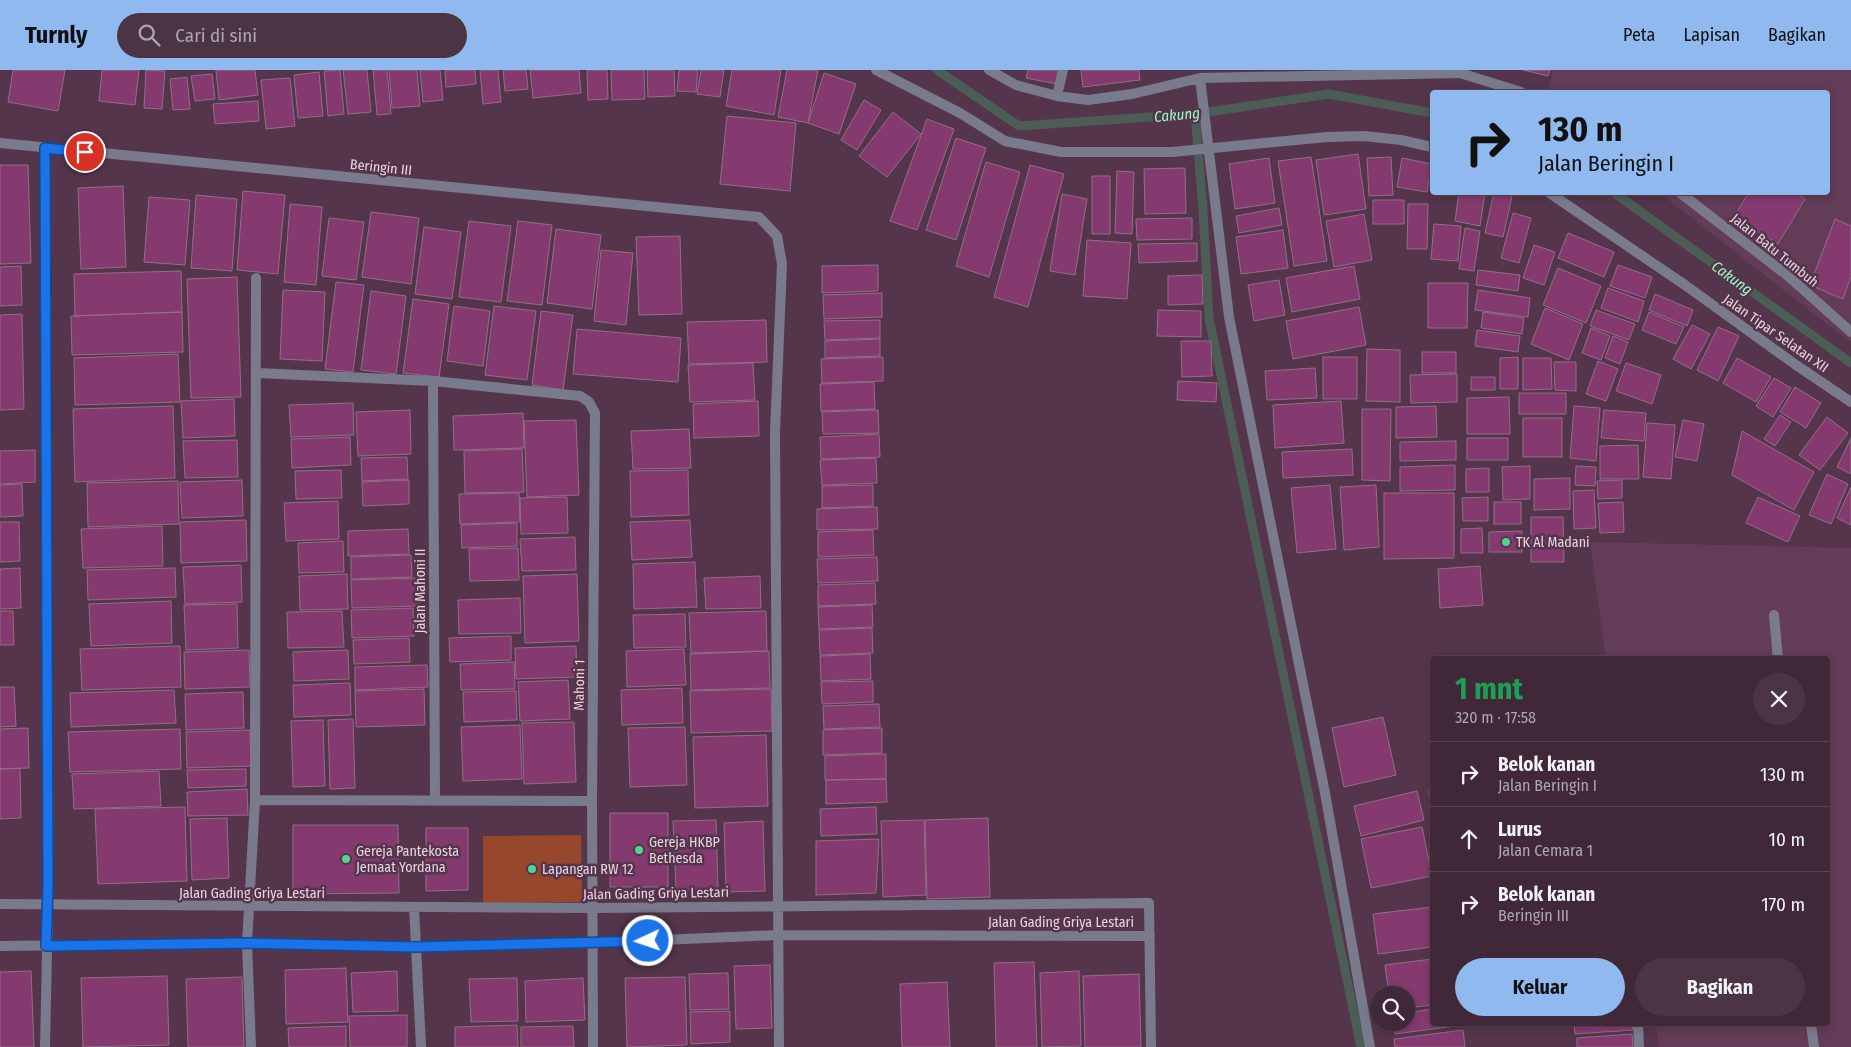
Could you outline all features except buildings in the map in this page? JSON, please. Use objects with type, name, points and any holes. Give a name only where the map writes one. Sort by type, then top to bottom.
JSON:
[{"type":"street","points":[[876,70],[960,113],[1005,141],[1061,152],[1172,152],[1206,147],[1326,137],[1364,136],[1400,140],[1430,147]]},
{"type":"street","points":[[989,70],[1016,85],[1057,96],[1088,100],[1132,94],[1200,78],[1313,73],[1460,71],[1515,90]]},
{"type":"street","points":[[1057,96],[1063,70]]},
{"type":"street","points":[[1200,78],[1206,147],[1229,317],[1325,793],[1370,1047]]},
{"type":"street","name":"Beringin III","points":[[0,143],[759,217],[777,236],[782,264],[775,432],[779,905]]},
{"type":"street","points":[[45,148],[48,905],[45,1047]]},
{"type":"street","name":"Jalan Tipar Selatan XII","points":[[1552,195],[1685,285],[1851,402]]},
{"type":"street","name":"Jalan Batu Tumbuh","points":[[1683,195],[1788,276],[1851,332]]},
{"type":"street","points":[[251,1047],[248,907],[255,800],[256,278]]},
{"type":"street","name":"Mahoni 1","points":[[257,373],[433,382],[580,396],[589,402],[595,413],[592,801],[593,1047]]},
{"type":"street","name":"Jalan Mahoni II","points":[[433,382],[434,800]]},
{"type":"street","points":[[1774,616],[1778,656]]},
{"type":"street","points":[[255,800],[592,801]]},
{"type":"street","name":"Jalan Gading Griya Lestari","points":[[0,904],[593,908],[1149,903],[1150,936],[778,935],[593,943],[416,947],[248,943],[0,946]]},
{"type":"street","points":[[779,905],[779,1047]]},
{"type":"street","points":[[414,907],[421,1047]]},
{"type":"street","points":[[1150,936],[1151,1047]]},
{"type":"street","points":[[1638,1026],[1639,1047]]},
{"type":"street","points":[[1811,1026],[1814,1047]]},
{"type":"shaded area","points":[[1553,70],[1851,70],[1851,343],[1663,195],[1830,195],[1830,90],[1548,90]]},
{"type":"shaded area","points":[[1590,542],[1851,548],[1851,1047],[1659,1047],[1656,1026],[1830,1026],[1830,656],[1606,656]]},
{"type":"shaded area","name":"Lapangan RW 12","points":[[581,835],[582,902],[483,903],[483,836]]},
{"type":"waterway","name":"Cakung","points":[[937,70],[1019,126],[1195,114],[1329,94],[1430,113]]},
{"type":"waterway","points":[[1195,114],[1209,318],[1361,1047]]},
{"type":"waterway","name":"Cakung","points":[[1617,195],[1851,363]]},
{"type":"place","name":"TK Al Madani","points":[[1506,542]]},
{"type":"place","name":"Gereja HKBP Bethesda","points":[[639,850]]},
{"type":"place","name":"Gereja Pantekosta Jemaat Yordana","points":[[346,859]]},
{"type":"place","name":"Lapangan RW 12","points":[[532,869]]},
{"type":"route","points":[[85,152],[45,148],[48,885],[46,946],[248,943],[416,947],[648,941]]}]
